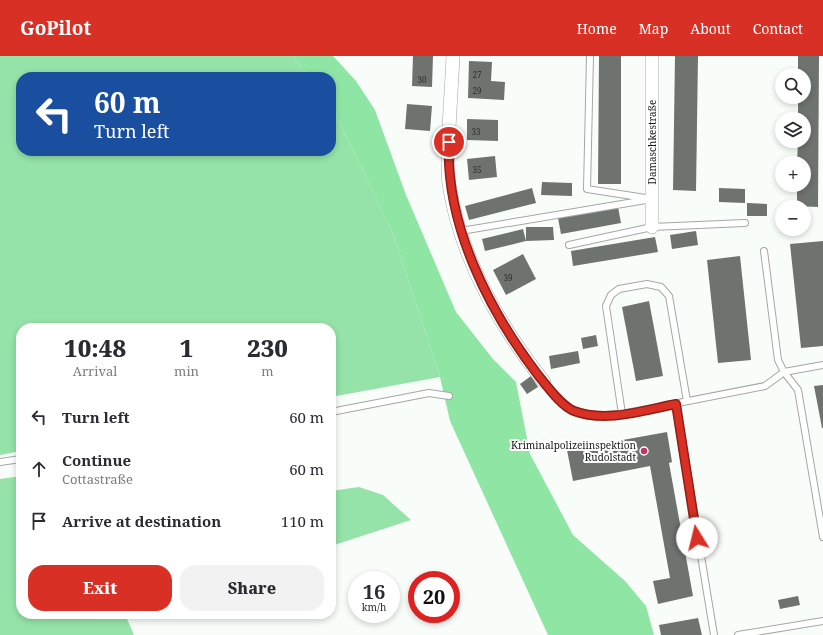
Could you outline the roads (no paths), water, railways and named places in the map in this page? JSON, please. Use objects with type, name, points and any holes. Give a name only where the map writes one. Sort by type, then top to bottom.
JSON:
[{"type":"street","points":[[453,56],[448,162],[449,183],[461,231],[474,267],[499,315],[528,361],[544,382]]},
{"type":"street","name":"Damaschkestraße","points":[[652,56],[652,228]]},
{"type":"lane","points":[[590,56],[587,189],[652,199]]},
{"type":"lane","points":[[461,231],[652,199]]},
{"type":"lane","points":[[569,246],[652,228],[745,223]]},
{"type":"lane","points":[[764,251],[778,360],[784,372],[798,390],[823,537]]},
{"type":"lane","points":[[622,414],[606,306],[612,295],[619,289],[647,284],[662,287],[669,296],[687,402]]},
{"type":"lane","points":[[544,382],[553,394],[573,411],[599,416],[622,414],[765,386],[784,372],[823,366]]},
{"type":"lane","points":[[336,411],[429,393],[449,396]]},
{"type":"lane","points":[[676,404],[714,635]]},
{"type":"lane","points":[[0,462],[16,460]]},
{"type":"lane","points":[[738,635],[823,620]]},
{"type":"place","name":"Kriminalpolizeiinspektion Rudolstadt","points":[[644,451]]}]
